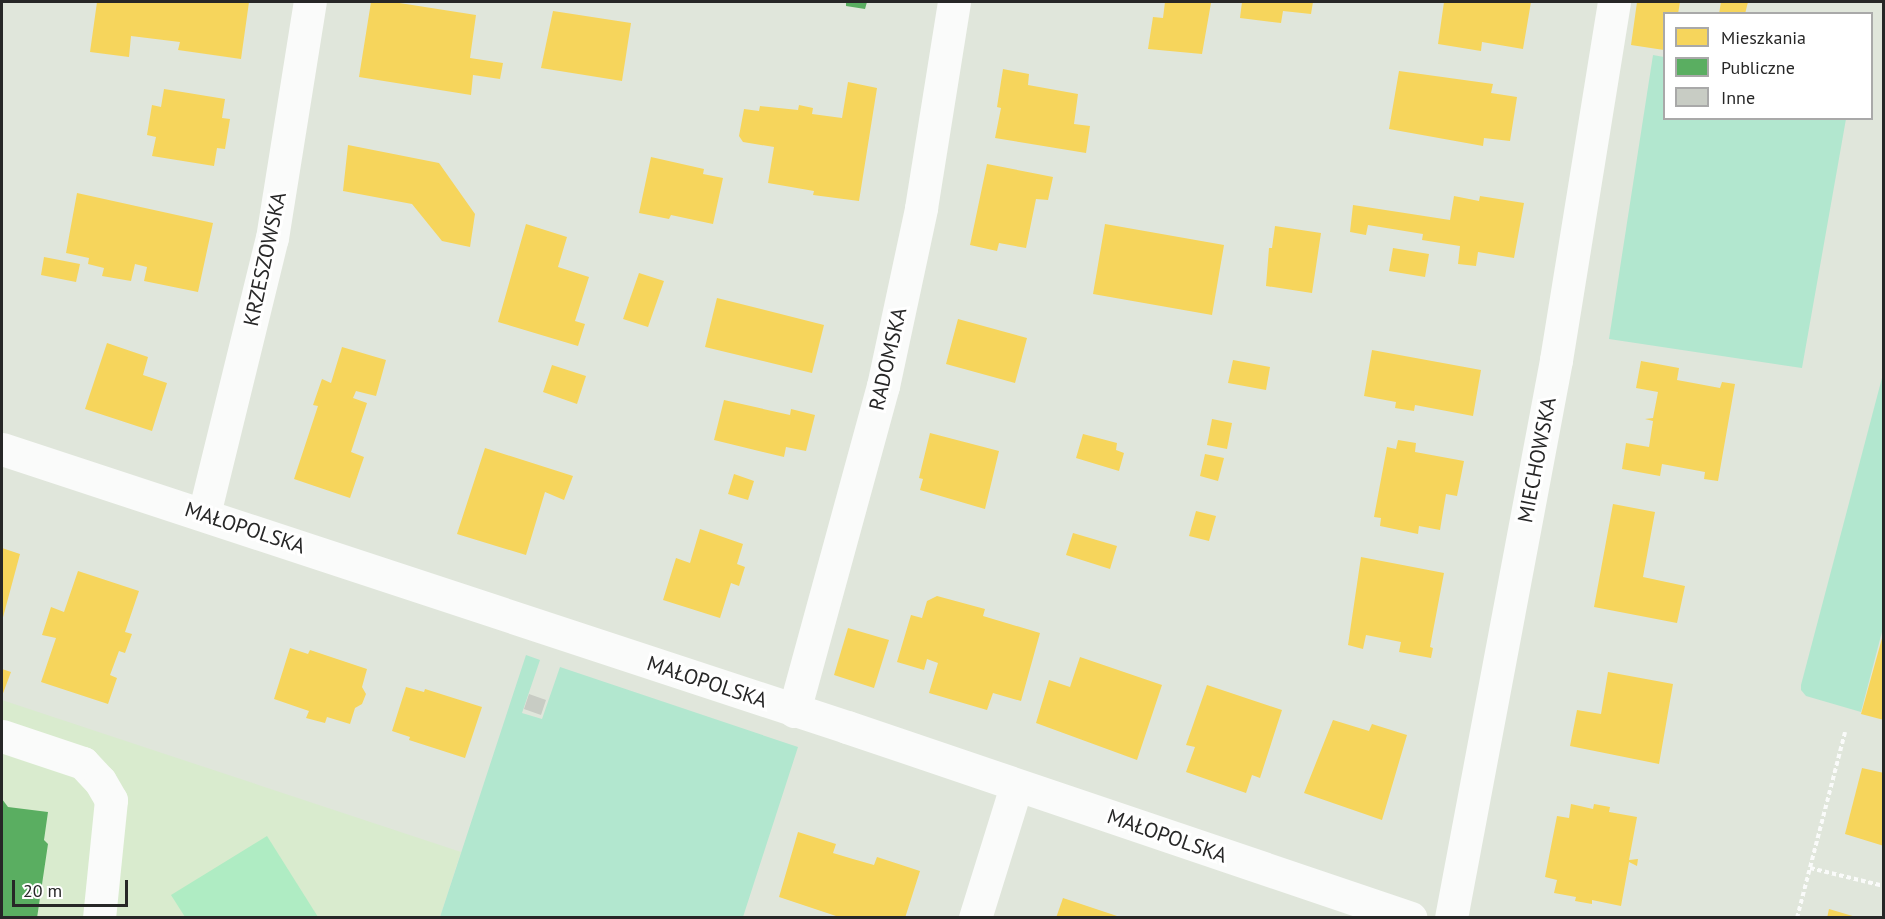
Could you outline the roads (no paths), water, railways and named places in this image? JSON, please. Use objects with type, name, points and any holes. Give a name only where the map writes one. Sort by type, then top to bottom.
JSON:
[{"type":"street","name":"KRZESZOWSKA","points":[[204,514],[272,238],[310,2]]},
{"type":"street","name":"RADOMSKA","points":[[794,711],[883,386],[921,208],[954,2]]},
{"type":"street","name":"MIECHOWSKA","points":[[1451,918],[1556,360],[1614,2]]},
{"type":"street","name":"MAŁOPOLSKA","points":[[2,449],[204,514],[1411,918]]},
{"type":"street","points":[[2,736],[83,763],[100,781],[111,800],[99,918]]},
{"type":"street","points":[[975,918],[1016,786]]}]
